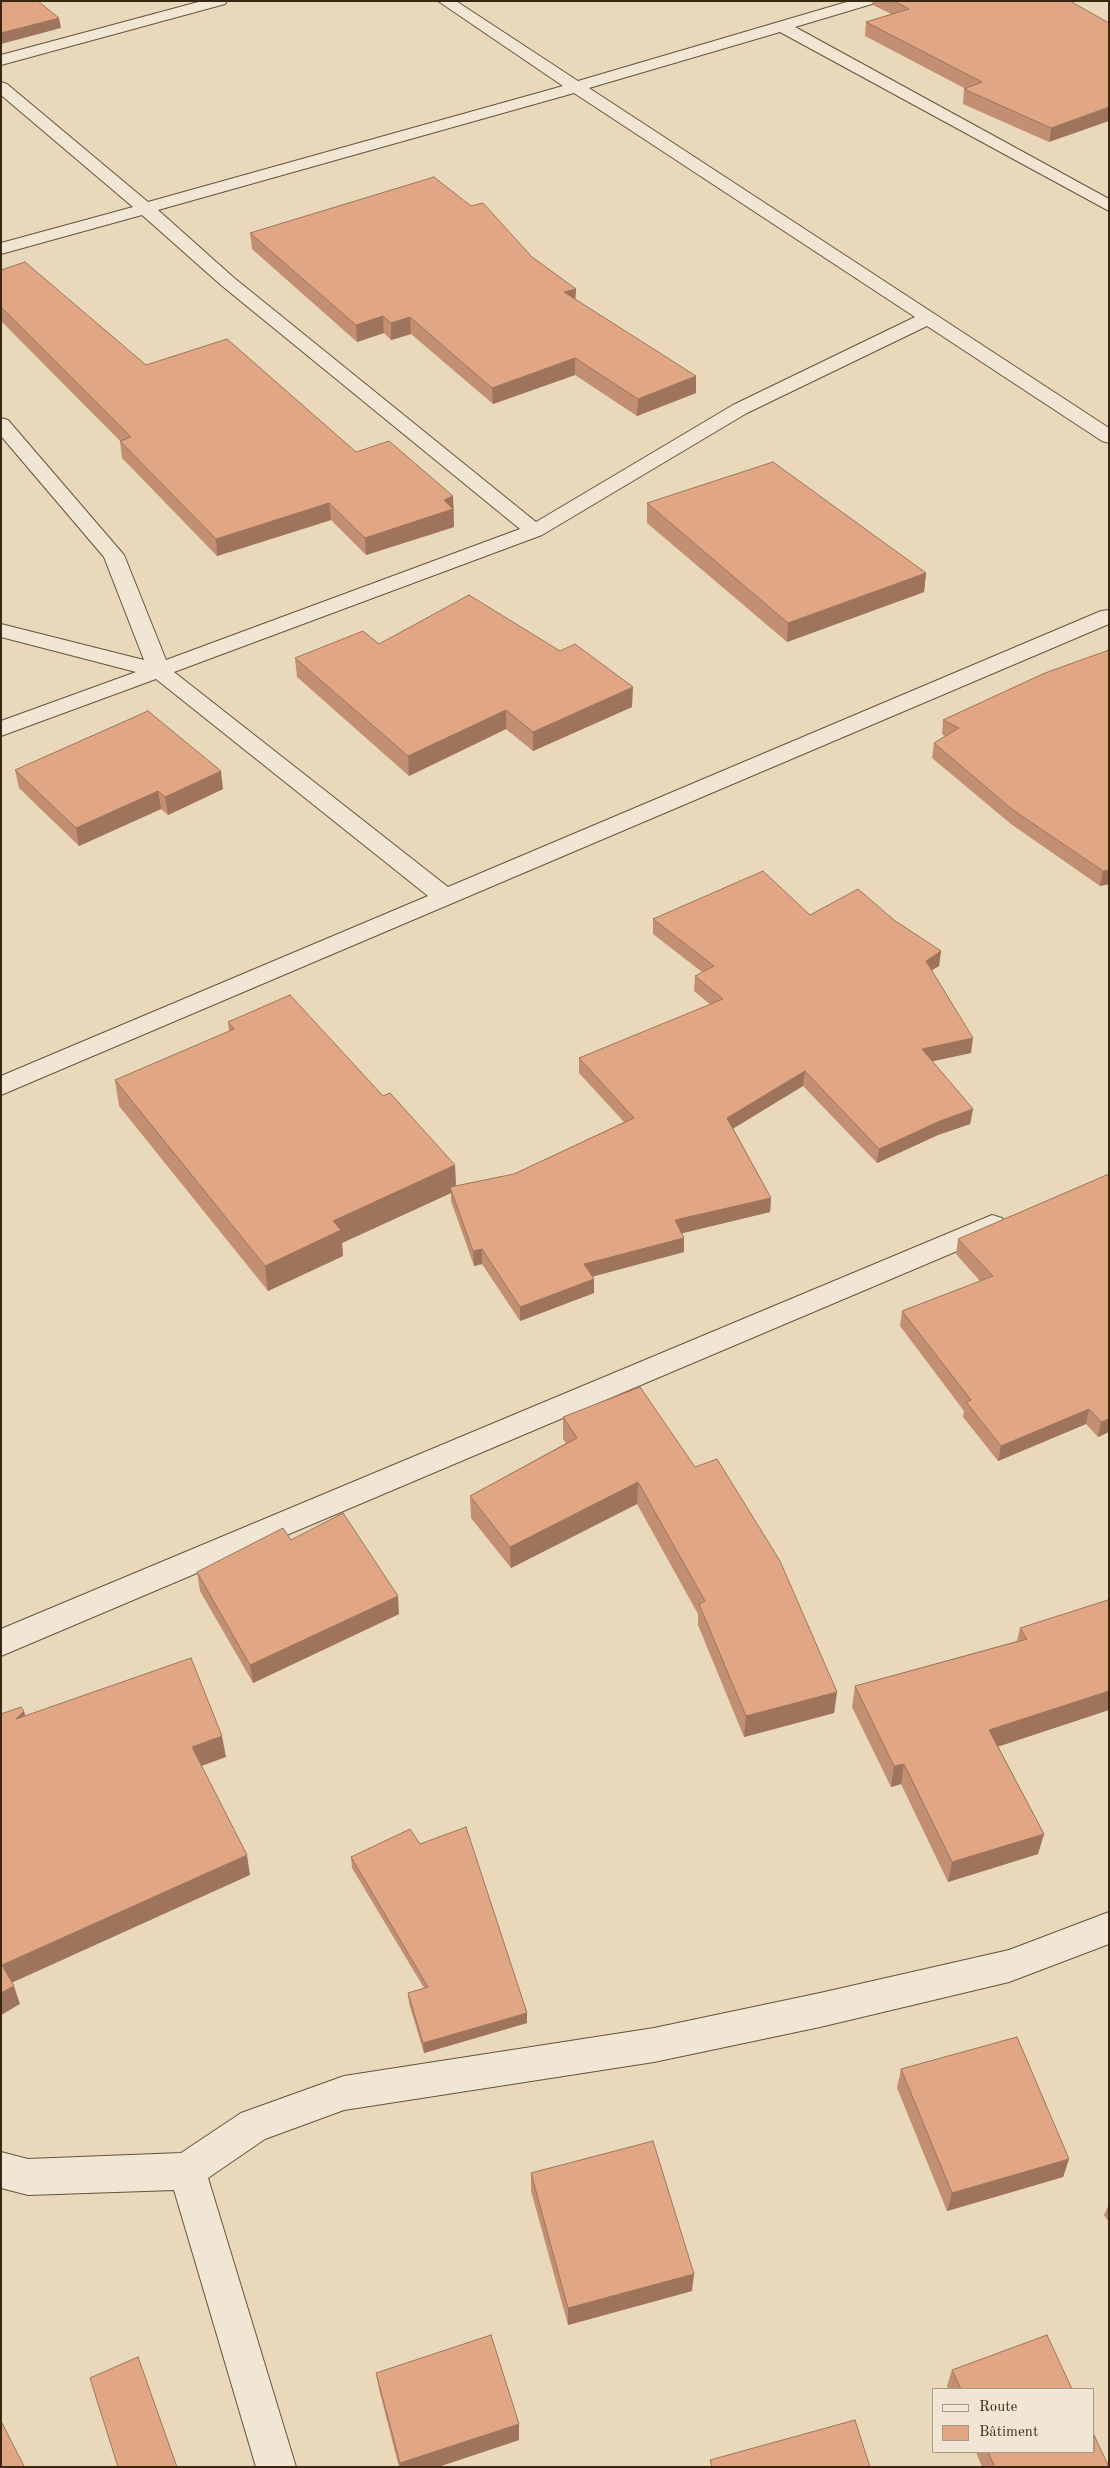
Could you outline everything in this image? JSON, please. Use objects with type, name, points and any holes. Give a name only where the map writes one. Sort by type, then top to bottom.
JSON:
[{"type":"street","points":[[1,60],[220,1]]},
{"type":"street","points":[[446,1],[1109,437]]},
{"type":"street","points":[[1,250],[576,87],[867,1]]},
{"type":"street","points":[[781,26],[1109,206]]},
{"type":"street","points":[[1,87],[146,209],[227,281],[535,531]]},
{"type":"street","points":[[1,729],[535,531],[740,410],[928,318]]},
{"type":"street","points":[[1,424],[114,555],[159,670]]},
{"type":"street","points":[[1,1086],[1109,616]]},
{"type":"street","points":[[1,630],[159,670],[445,898]]},
{"type":"street","points":[[1,1643],[1017,1215]]},
{"type":"street","points":[[1,2170],[28,2177],[187,2171],[254,2125],[344,2093],[654,2045],[820,2010],[1009,1966],[1109,1928]]},
{"type":"street","points":[[187,2171],[276,2467]]},
{"type":"building","points":[[1,1],[38,1],[59,18],[1,33]]},
{"type":"building","points":[[894,1],[1070,1],[1109,23],[1109,107],[1051,128],[964,89],[982,82],[866,22],[909,9]]},
{"type":"building","points":[[434,177],[471,206],[483,203],[532,257],[576,289],[564,292],[696,376],[638,399],[575,358],[492,388],[410,317],[391,323],[383,316],[356,325],[250,233]]},
{"type":"building","points":[[25,262],[146,365],[227,339],[356,452],[389,441],[453,496],[444,500],[453,509],[365,538],[329,503],[216,539],[120,441],[131,437],[1,307],[1,270]]},
{"type":"building","points":[[773,462],[926,573],[788,623],[647,503]]},
{"type":"building","points":[[469,595],[560,651],[575,644],[633,687],[533,732],[506,710],[408,756],[295,658],[363,631],[379,644]]},
{"type":"building","points":[[1109,650],[1109,870],[1103,871],[1013,810],[934,743],[959,728],[943,720],[1045,673]]},
{"type":"building","points":[[148,711],[221,771],[165,797],[158,791],[76,828],[15,770]]},
{"type":"building","points":[[763,871],[810,915],[858,889],[894,920],[941,951],[926,961],[973,1038],[922,1049],[973,1109],[940,1121],[879,1149],[805,1071],[727,1118],[771,1198],[675,1220],[684,1238],[584,1264],[594,1279],[520,1307],[482,1249],[473,1251],[450,1187],[514,1174],[634,1118],[579,1058],[723,999],[695,976],[714,966],[653,919]]},
{"type":"building","points":[[290,995],[383,1096],[390,1093],[455,1165],[333,1221],[341,1230],[265,1266],[115,1080],[234,1029],[228,1022]]},
{"type":"building","points":[[1109,1174],[1109,1419],[1101,1422],[1089,1409],[1001,1446],[966,1402],[971,1400],[902,1311],[993,1276],[958,1239]]},
{"type":"building","points":[[640,1387],[695,1467],[717,1459],[780,1561],[837,1692],[746,1716],[699,1604],[705,1601],[638,1482],[510,1547],[470,1496],[577,1438],[563,1417]]},
{"type":"building","points":[[343,1513],[398,1596],[250,1665],[197,1572],[283,1528],[291,1540]]},
{"type":"building","points":[[1108,1600],[1109,1691],[989,1730],[1044,1834],[952,1862],[904,1764],[894,1766],[855,1686],[1027,1639],[1020,1628]]},
{"type":"building","points":[[191,1658],[222,1736],[192,1747],[247,1855],[2,1965],[14,1986],[1,1993],[1,1714],[21,1707],[24,1711],[16,1719]]},
{"type":"building","points":[[466,1827],[527,2013],[423,2043],[408,1993],[428,1987],[351,1857],[410,1829],[420,1844]]},
{"type":"building","points":[[1017,2037],[1069,2159],[952,2193],[901,2069]]},
{"type":"building","points":[[653,2141],[694,2274],[568,2308],[531,2173]]},
{"type":"building","points":[[491,2335],[519,2424],[400,2463],[376,2373]]},
{"type":"building","points":[[1047,2335],[1072,2388],[961,2388],[952,2370]]},
{"type":"building","points":[[138,2357],[177,2467],[118,2467],[90,2378]]},
{"type":"building","points":[[855,2420],[870,2467],[712,2467],[710,2460]]},
{"type":"building","points":[[1,2421],[24,2466],[23,2467],[1,2467]]},
{"type":"building","points":[[1095,2437],[1109,2467],[995,2467],[988,2453],[1095,2453]]}]
